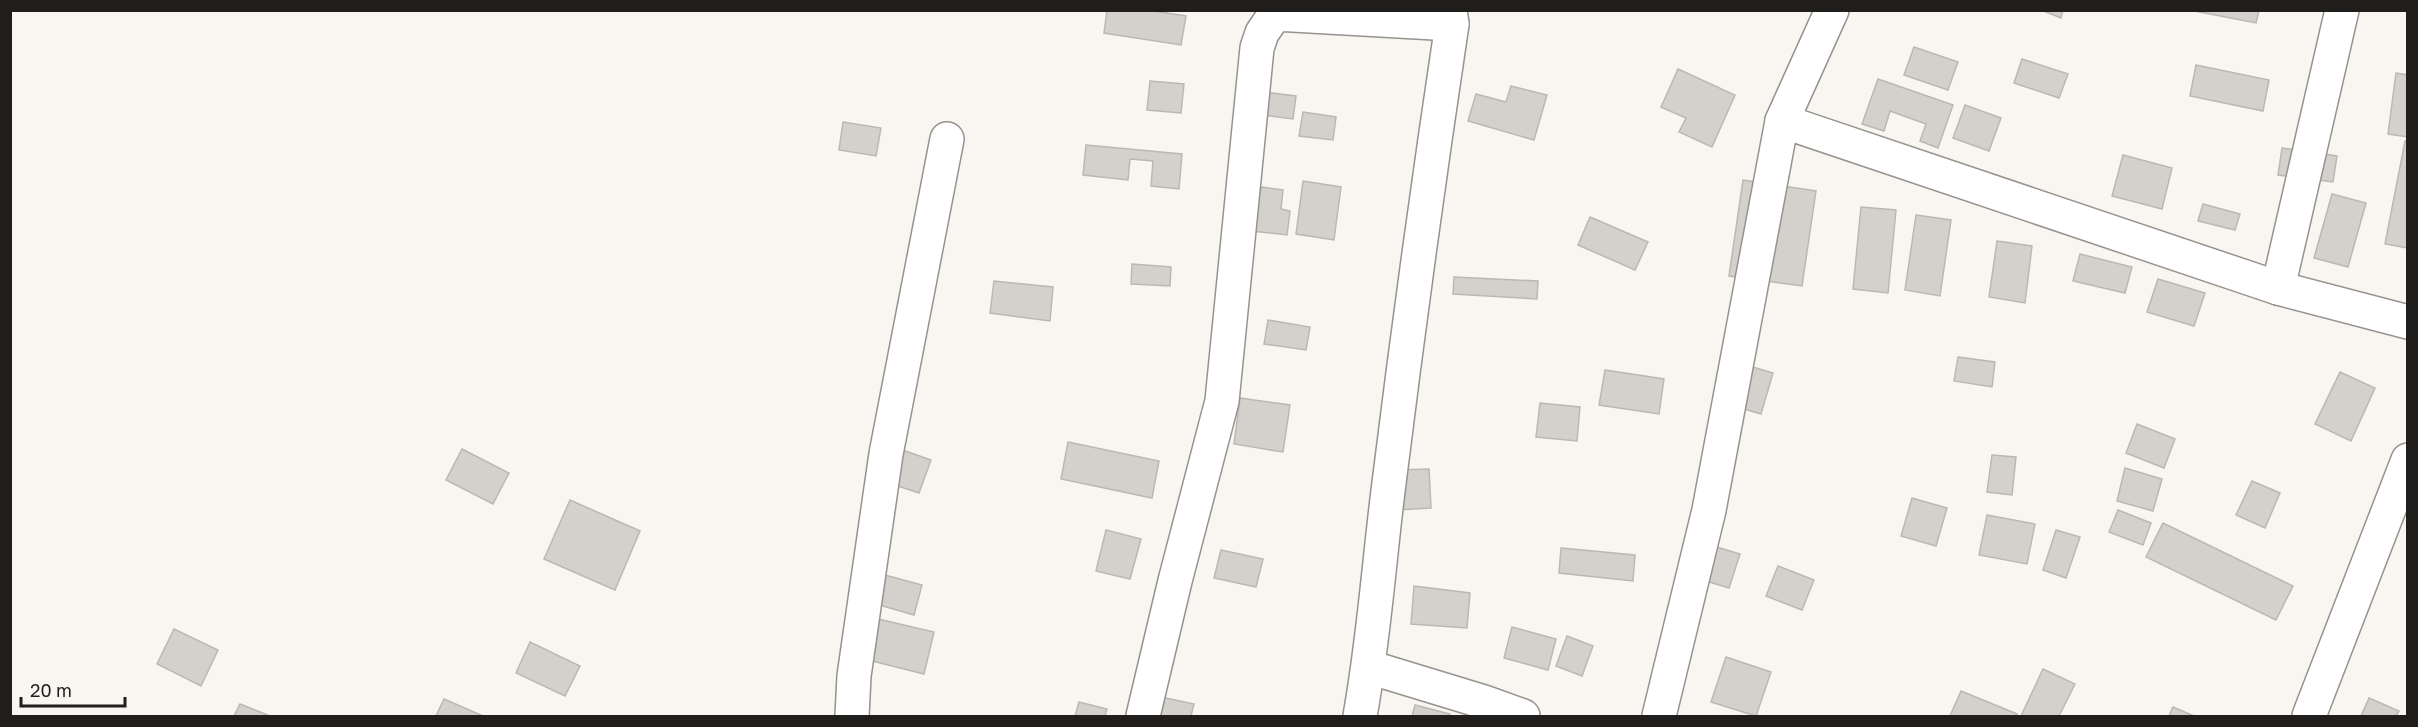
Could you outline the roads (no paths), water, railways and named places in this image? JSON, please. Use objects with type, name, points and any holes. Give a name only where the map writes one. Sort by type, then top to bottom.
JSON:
[{"type":"street","points":[[1659,717],[1709,510],[1782,122],[1832,10]]},
{"type":"street","points":[[2278,288],[2342,10]]},
{"type":"street","points":[[1143,717],[1175,581],[1222,401],[1257,48],[1262,33],[1275,14],[1451,17],[1392,462],[1369,666],[1360,717]]},
{"type":"street","points":[[1782,122],[2278,288],[2408,322]]},
{"type":"street","points":[[852,717],[854,676],[886,454],[947,139]]},
{"type":"street","points":[[2309,717],[2408,460]]},
{"type":"street","points":[[1369,666],[1482,709],[1523,717]]}]
